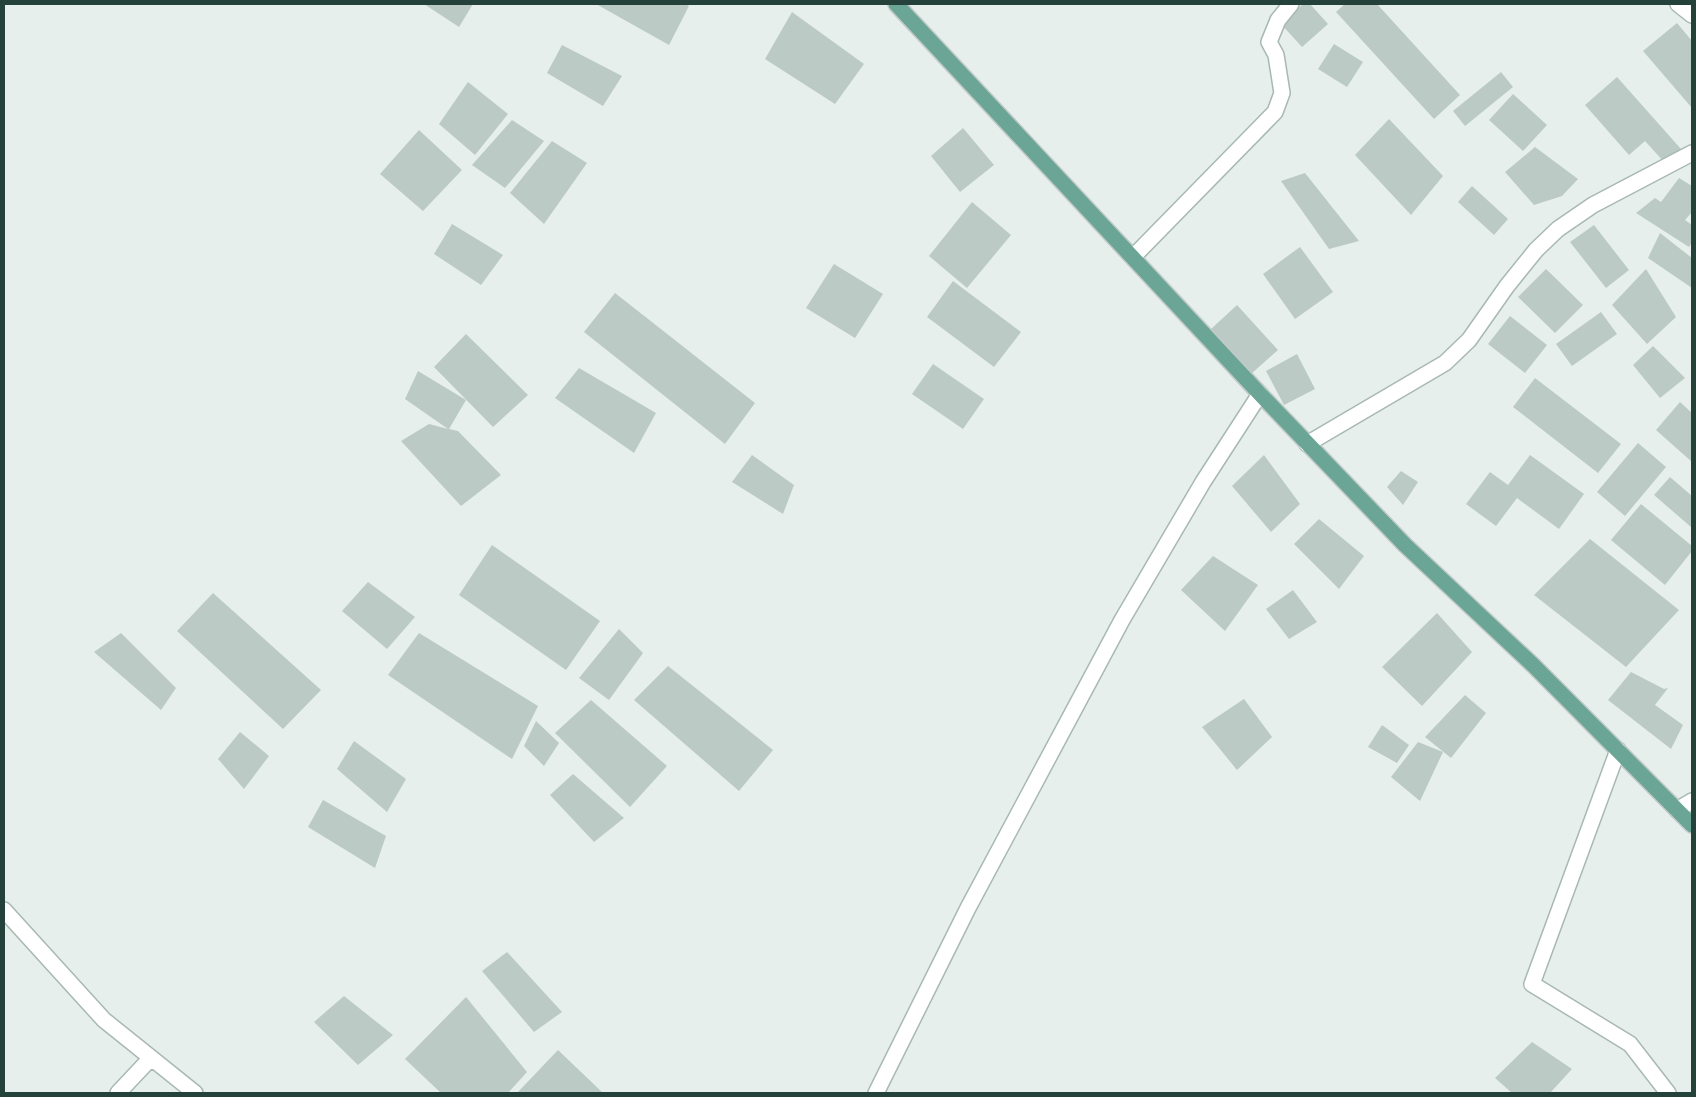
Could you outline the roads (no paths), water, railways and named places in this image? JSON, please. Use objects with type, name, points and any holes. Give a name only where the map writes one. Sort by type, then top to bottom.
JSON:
[{"type":"main road","points":[[896,4],[1307,444],[1405,545],[1534,666],[1692,825]]},
{"type":"street","points":[[1133,257],[1275,112],[1282,93],[1276,55],[1270,42],[1278,20],[1291,4]]},
{"type":"street","points":[[1678,4],[1692,15]]},
{"type":"street","points":[[1307,444],[1445,363],[1469,340],[1507,286],[1536,250],[1558,229],[1593,205],[1692,153]]},
{"type":"street","points":[[876,1093],[942,959],[1122,620],[1203,482],[1260,394]]},
{"type":"street","points":[[1618,750],[1532,984],[1630,1044],[1668,1093]]},
{"type":"street","points":[[1677,810],[1692,801]]},
{"type":"street","points":[[4,910],[104,1020],[150,1059],[195,1093]]},
{"type":"street","points":[[118,1093],[150,1059]]}]
